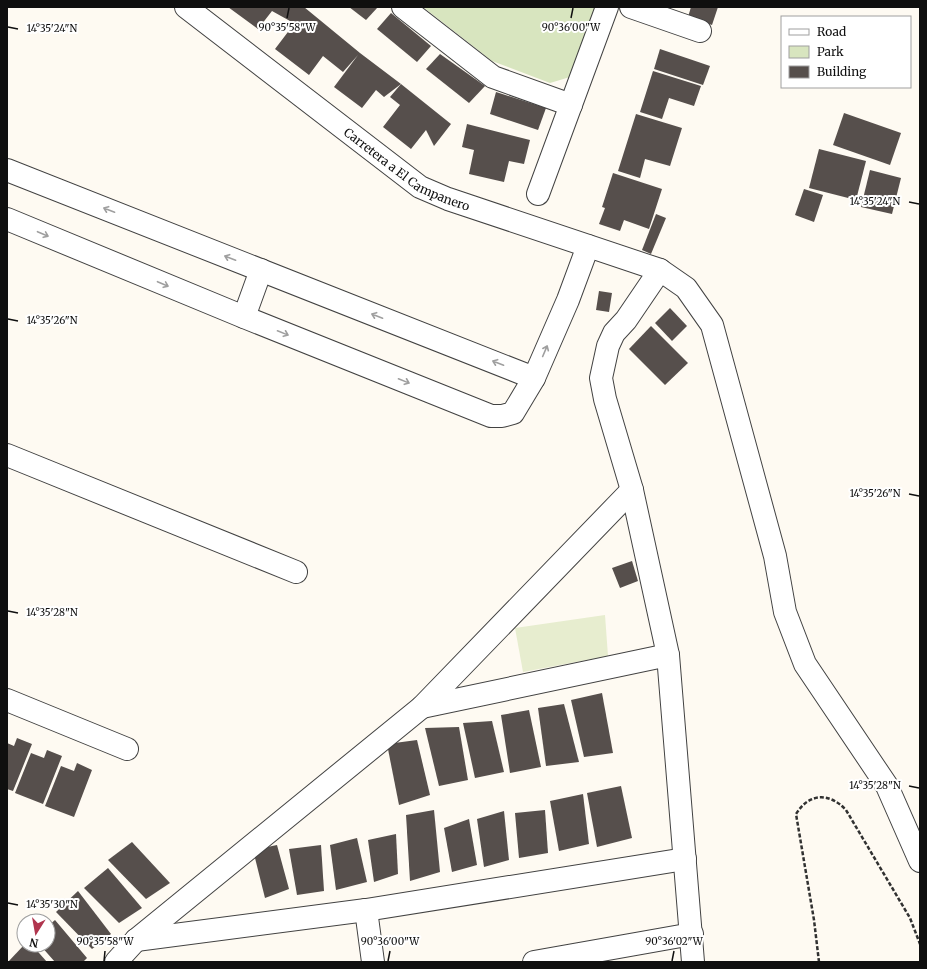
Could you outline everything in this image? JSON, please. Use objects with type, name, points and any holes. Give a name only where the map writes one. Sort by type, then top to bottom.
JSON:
[{"type":"street","name":"Carretera a El Campanero","points":[[186,7],[420,187],[448,200],[660,270],[686,288],[712,325],[775,556],[785,612],[805,664],[887,786],[920,861]]},
{"type":"street","points":[[403,7],[493,77],[571,106]]},
{"type":"street","points":[[538,194],[607,7]]},
{"type":"street","points":[[631,7],[700,31]]},
{"type":"street","points":[[7,170],[534,378]]},
{"type":"street","points":[[7,219],[244,317],[491,416],[502,416],[513,413],[534,378],[568,300],[588,246]]},
{"type":"street","points":[[244,317],[261,270]]},
{"type":"street","points":[[660,270],[626,320],[614,333],[608,346],[601,378],[605,399],[632,490],[668,655],[692,934],[693,962]]},
{"type":"street","points":[[7,455],[296,572]]},
{"type":"street","points":[[116,962],[136,940],[422,707],[632,490]]},
{"type":"street","points":[[422,707],[668,655]]},
{"type":"street","points":[[7,700],[127,749]]},
{"type":"street","points":[[136,940],[366,910],[685,859]]},
{"type":"street","points":[[366,910],[373,962]]},
{"type":"street","points":[[534,962],[692,934]]},
{"type":"path","points":[[819,962],[814,920],[796,814],[800,807],[814,798],[823,797],[832,799],[840,803],[846,810],[910,918],[920,944]]},
{"type":"green space","points":[[423,7],[599,7],[570,77],[550,83],[492,61]]},
{"type":"green space","points":[[605,615],[608,656],[523,672],[515,628]]},
{"type":"building","points":[[228,7],[304,7],[360,53],[401,84],[384,97],[376,90],[362,108],[334,87],[358,55],[343,72],[323,56],[309,75],[275,49],[294,24],[272,11],[258,29]]},
{"type":"building","points":[[349,7],[378,7],[366,20]]},
{"type":"building","points":[[691,7],[718,7],[712,25],[688,17]]},
{"type":"building","points":[[391,13],[431,46],[417,62],[377,29]]},
{"type":"building","points":[[660,49],[710,66],[703,85],[654,69]]},
{"type":"building","points":[[440,54],[485,86],[469,103],[426,69]]},
{"type":"building","points":[[653,71],[701,86],[694,106],[669,98],[662,119],[640,112]]},
{"type":"building","points":[[401,84],[451,124],[434,146],[426,130],[411,149],[383,127],[400,105],[390,97]]},
{"type":"building","points":[[496,92],[546,108],[538,130],[490,114]]},
{"type":"building","points":[[844,113],[901,133],[890,165],[833,145]]},
{"type":"building","points":[[636,114],[682,128],[670,166],[645,159],[640,178],[618,171]]},
{"type":"building","points":[[467,124],[530,140],[524,164],[509,161],[504,182],[469,174],[474,150],[462,147]]},
{"type":"building","points":[[819,149],[866,161],[856,200],[809,188]]},
{"type":"building","points":[[870,170],[901,178],[892,214],[861,207]]},
{"type":"building","points":[[613,173],[662,189],[649,229],[624,220],[620,231],[599,224],[605,208],[602,207]]},
{"type":"building","points":[[804,189],[823,195],[814,222],[795,215]]},
{"type":"building","points":[[656,214],[666,218],[651,254],[642,250]]},
{"type":"building","points":[[599,291],[612,293],[609,312],[596,310]]},
{"type":"building","points":[[670,308],[687,326],[672,341],[655,323]]},
{"type":"building","points":[[651,326],[688,363],[665,385],[629,349]]},
{"type":"building","points":[[632,561],[638,581],[620,588],[612,568]]},
{"type":"building","points":[[602,693],[613,753],[584,757],[571,700]]},
{"type":"building","points":[[564,704],[579,762],[546,766],[538,708]]},
{"type":"building","points":[[529,710],[541,767],[510,773],[501,715]]},
{"type":"building","points":[[492,721],[504,772],[475,778],[463,723]]},
{"type":"building","points":[[459,727],[468,780],[439,786],[425,728]]},
{"type":"building","points":[[17,738],[32,744],[13,791],[7,789],[7,743],[14,746]]},
{"type":"building","points":[[417,740],[430,795],[399,805],[387,744]]},
{"type":"building","points":[[47,750],[62,756],[43,804],[15,793],[31,753],[44,758]]},
{"type":"building","points":[[77,763],[92,770],[74,817],[45,806],[61,766],[74,771]]},
{"type":"building","points":[[621,786],[632,838],[597,847],[587,793]]},
{"type":"building","points":[[583,794],[589,844],[559,851],[550,801]]},
{"type":"building","points":[[434,810],[440,872],[410,881],[406,815]]},
{"type":"building","points":[[545,810],[548,853],[519,858],[515,813]]},
{"type":"building","points":[[504,811],[509,860],[484,867],[477,819]]},
{"type":"building","points":[[469,819],[477,865],[452,872],[444,828]]},
{"type":"building","points":[[396,834],[398,874],[374,882],[368,840]]},
{"type":"building","points":[[357,838],[367,882],[336,890],[330,845]]},
{"type":"building","points":[[132,842],[170,883],[146,899],[108,860]]},
{"type":"building","points":[[277,845],[289,889],[265,898],[253,850]]},
{"type":"building","points":[[321,845],[324,891],[297,895],[289,849]]},
{"type":"building","points":[[108,868],[142,908],[119,923],[84,888]]},
{"type":"building","points":[[78,891],[111,934],[92,949],[56,912]]},
{"type":"building","points":[[56,921],[87,958],[83,962],[55,962],[47,953],[56,953]]},
{"type":"building","points":[[16,953],[39,953],[47,962],[8,962]]}]
